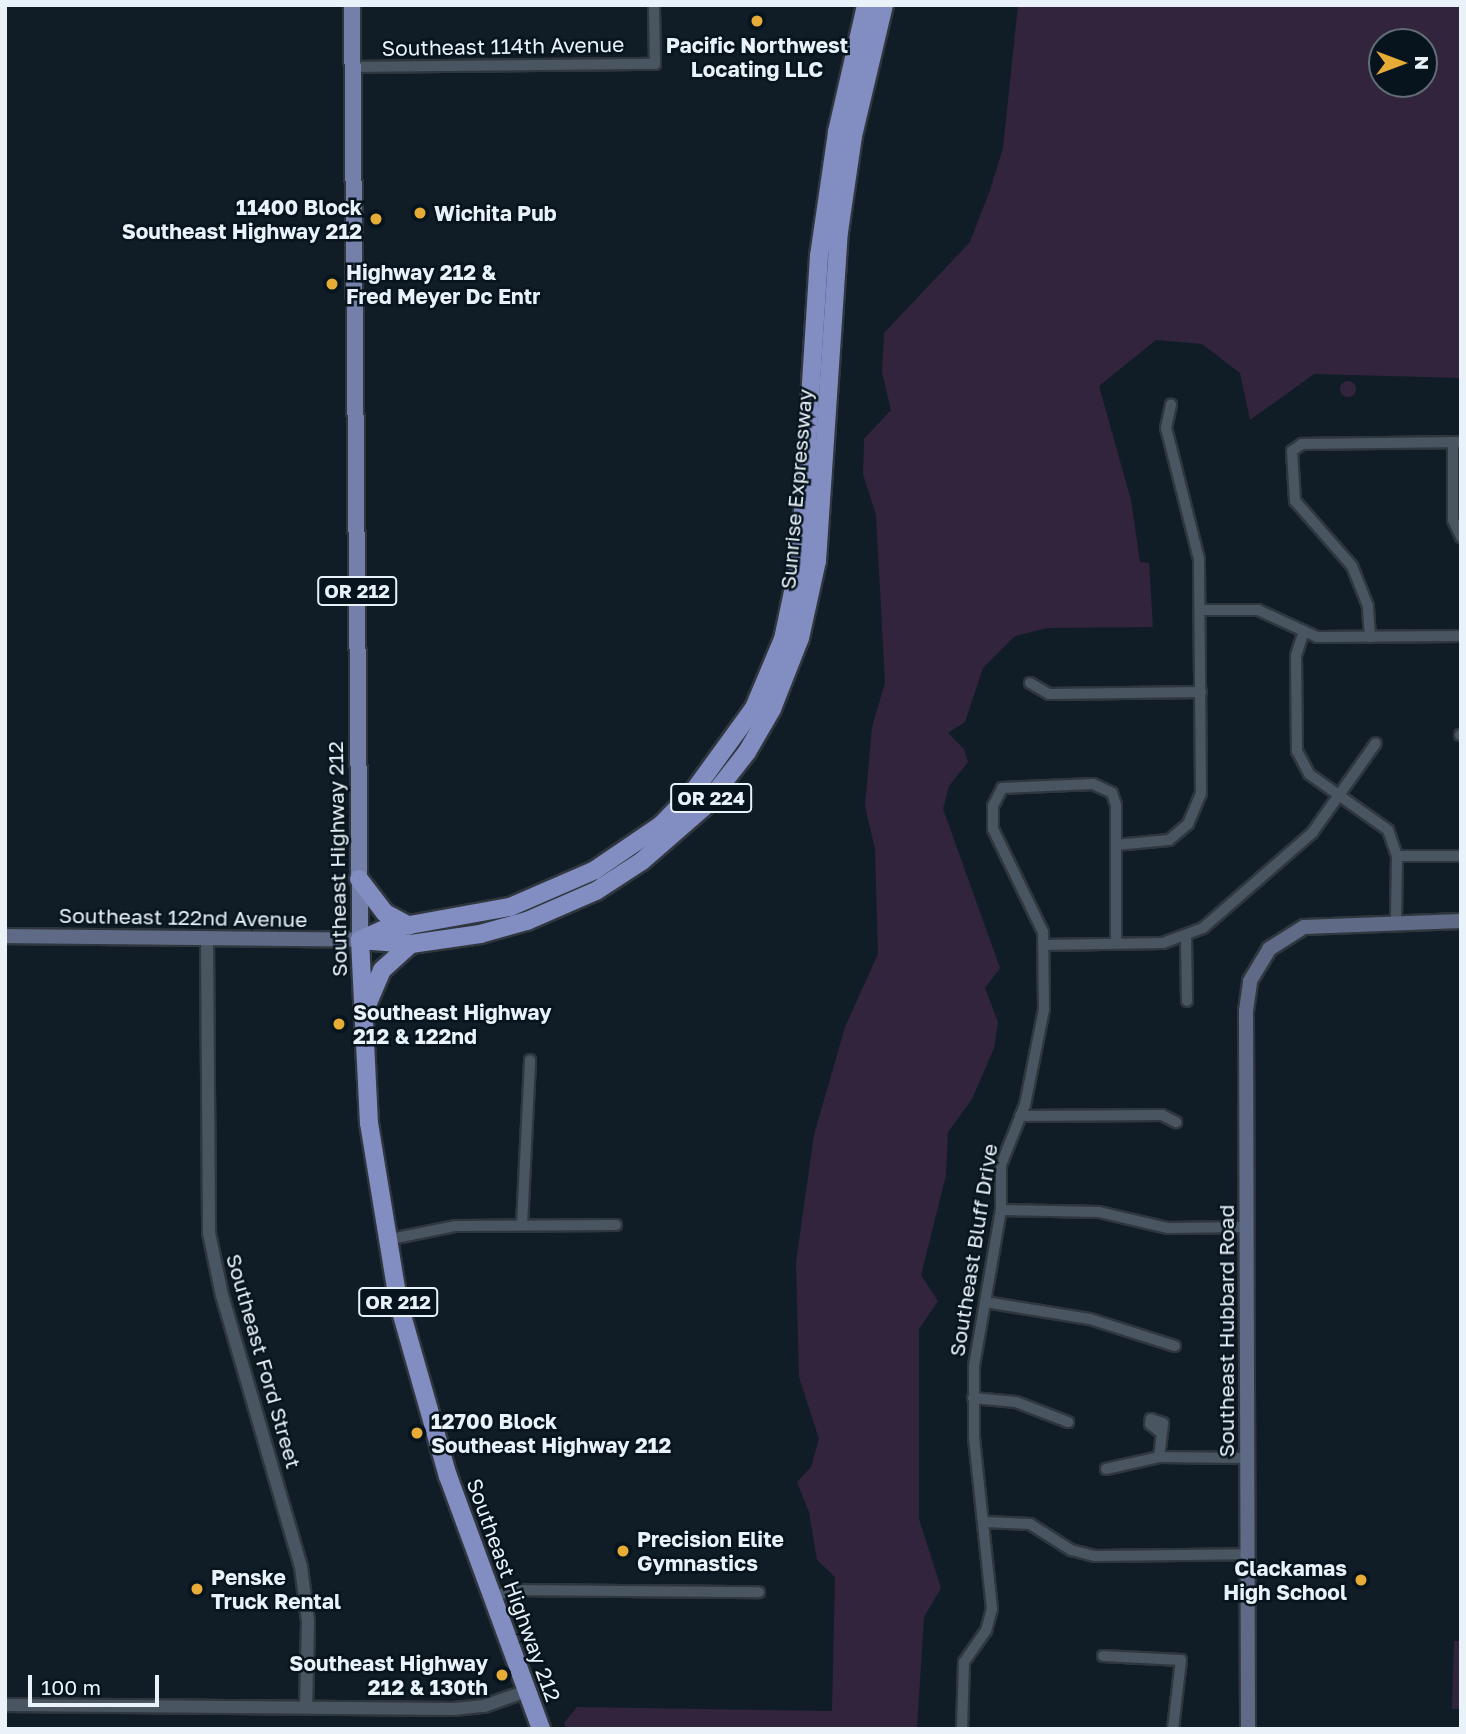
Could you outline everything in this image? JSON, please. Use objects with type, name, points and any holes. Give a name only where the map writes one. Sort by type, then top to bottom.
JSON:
[{"type":"highway","name":"Sunrise Expressway","points":[[410,935],[510,907],[569,884],[610,861],[660,825],[694,793],[754,708],[783,639],[800,558],[819,256],[837,132],[866,5]]},
{"type":"highway","name":"Sunrise Expressway","points":[[360,940],[410,935],[480,934],[527,921],[618,878],[704,807],[747,752],[772,709],[800,638],[817,561],[839,232],[853,135],[884,5]]},
{"type":"highway","points":[[359,879],[385,913],[410,935],[382,970],[363,1017]]},
{"type":"highway","name":"Southeast Highway 212","points":[[360,940],[369,1123],[386,1240],[428,1412],[541,1729]]},
{"type":"main road","name":"Southeast Highway 212","points":[[352,5],[360,940]]},
{"type":"main road","points":[[1396,921],[1461,921]]},
{"type":"main road","name":"Southeast Hubbard Road","points":[[1248,1729],[1246,1001],[1258,964],[1276,943],[1311,925],[1396,921]]},
{"type":"main road","name":"Southeast 122nd Avenue","points":[[5,936],[360,940]]},
{"type":"street","name":"Southeast 114th Avenue","points":[[352,67],[654,64],[654,5]]},
{"type":"street","points":[[1116,943],[1116,845],[1169,840],[1195,814],[1201,794],[1202,610],[1195,531],[1167,428],[1171,405]]},
{"type":"street","points":[[1370,637],[1367,606],[1352,566],[1295,501],[1294,448],[1302,444],[1457,442],[1453,520],[1461,537]]},
{"type":"street","points":[[1202,610],[1258,610],[1303,634],[1370,637],[1461,636]]},
{"type":"street","points":[[1303,634],[1296,656],[1297,751],[1309,774],[1382,823],[1397,856],[1396,921]]},
{"type":"street","points":[[1030,683],[1049,694],[1201,692]]},
{"type":"street","points":[[1044,945],[1186,938],[1300,846],[1341,796],[1376,743]]},
{"type":"street","name":"Southeast Bluff Drive","points":[[962,1729],[964,1662],[986,1631],[992,1609],[973,1398],[985,1301],[1001,1210],[1001,1165],[1020,1116],[1030,1082],[1032,1053],[1043,1024],[1044,945],[1039,920],[993,829],[997,794],[1009,785],[1093,784],[1112,793],[1116,806],[1116,845]]},
{"type":"street","points":[[1397,856],[1461,856]]},
{"type":"street","name":"Southeast Ford Street","points":[[207,938],[209,1233],[222,1295],[301,1567],[307,1622],[306,1707]]},
{"type":"street","points":[[1186,938],[1186,1001]]},
{"type":"street","points":[[522,1225],[530,1060]]},
{"type":"street","points":[[1020,1116],[1162,1115],[1176,1122]]},
{"type":"street","points":[[1001,1210],[1099,1212],[1168,1228],[1247,1227]]},
{"type":"street","points":[[386,1240],[455,1226],[616,1225]]},
{"type":"street","points":[[985,1301],[1117,1325],[1175,1346]]},
{"type":"street","points":[[973,1398],[1016,1402],[1068,1422]]},
{"type":"street","points":[[1158,1457],[1159,1431]]},
{"type":"street","points":[[1106,1469],[1158,1457],[1247,1458]]},
{"type":"street","points":[[984,1522],[1031,1524],[1071,1550],[1095,1556],[1248,1555]]},
{"type":"street","points":[[492,1597],[514,1590],[759,1592]]},
{"type":"street","points":[[1103,1657],[1181,1660],[1174,1691],[1173,1729]]},
{"type":"street","points":[[5,1705],[464,1709],[527,1690]]},
{"type":"shaded area","points":[[1018,5],[1461,5],[1461,378],[1314,374],[1250,420],[1240,373],[1202,344],[1156,340],[1099,386],[1131,500],[1140,562],[1149,563],[1153,627],[1047,628],[1015,636],[983,668],[965,722],[948,733],[964,749],[968,762],[949,786],[943,809],[1000,968],[985,988],[998,1022],[994,1048],[972,1099],[948,1132],[946,1175],[921,1275],[938,1301],[919,1329],[919,1519],[941,1588],[924,1617],[917,1729],[566,1729],[564,1723],[577,1707],[832,1711],[835,1577],[817,1560],[809,1512],[797,1482],[811,1467],[819,1439],[799,1377],[796,1262],[814,1135],[845,1027],[878,954],[875,849],[865,806],[872,727],[885,683],[876,515],[863,474],[864,439],[891,410],[882,372],[884,333],[970,242],[1003,148]]},
{"type":"shaded area","points":[[1345,381],[1351,381],[1356,389],[1354,395],[1345,397],[1340,392],[1340,386]]},
{"type":"shaded area","points":[[1454,1641],[1461,1641],[1461,1709],[1452,1709]]},
{"type":"place","name":"Pacific Northwest Locating LLC","points":[[757,21]]},
{"type":"place","name":"Wichita Pub","points":[[420,213]]},
{"type":"place","name":"11400 Block Southeast Highway 212","points":[[376,219]]},
{"type":"place","name":"Highway 212 & Fred Meyer Dc Entr","points":[[332,284]]},
{"type":"place","name":"Southeast Highway 212 & 122nd","points":[[339,1024]]},
{"type":"place","name":"12700 Block Southeast Highway 212","points":[[417,1433]]},
{"type":"place","name":"Precision Elite Gymnastics","points":[[623,1551]]},
{"type":"place","name":"Clackamas High School","points":[[1361,1580]]},
{"type":"place","name":"Penske Truck Rental","points":[[197,1589]]},
{"type":"place","name":"Southeast Highway 212 & 130th","points":[[502,1675]]}]
